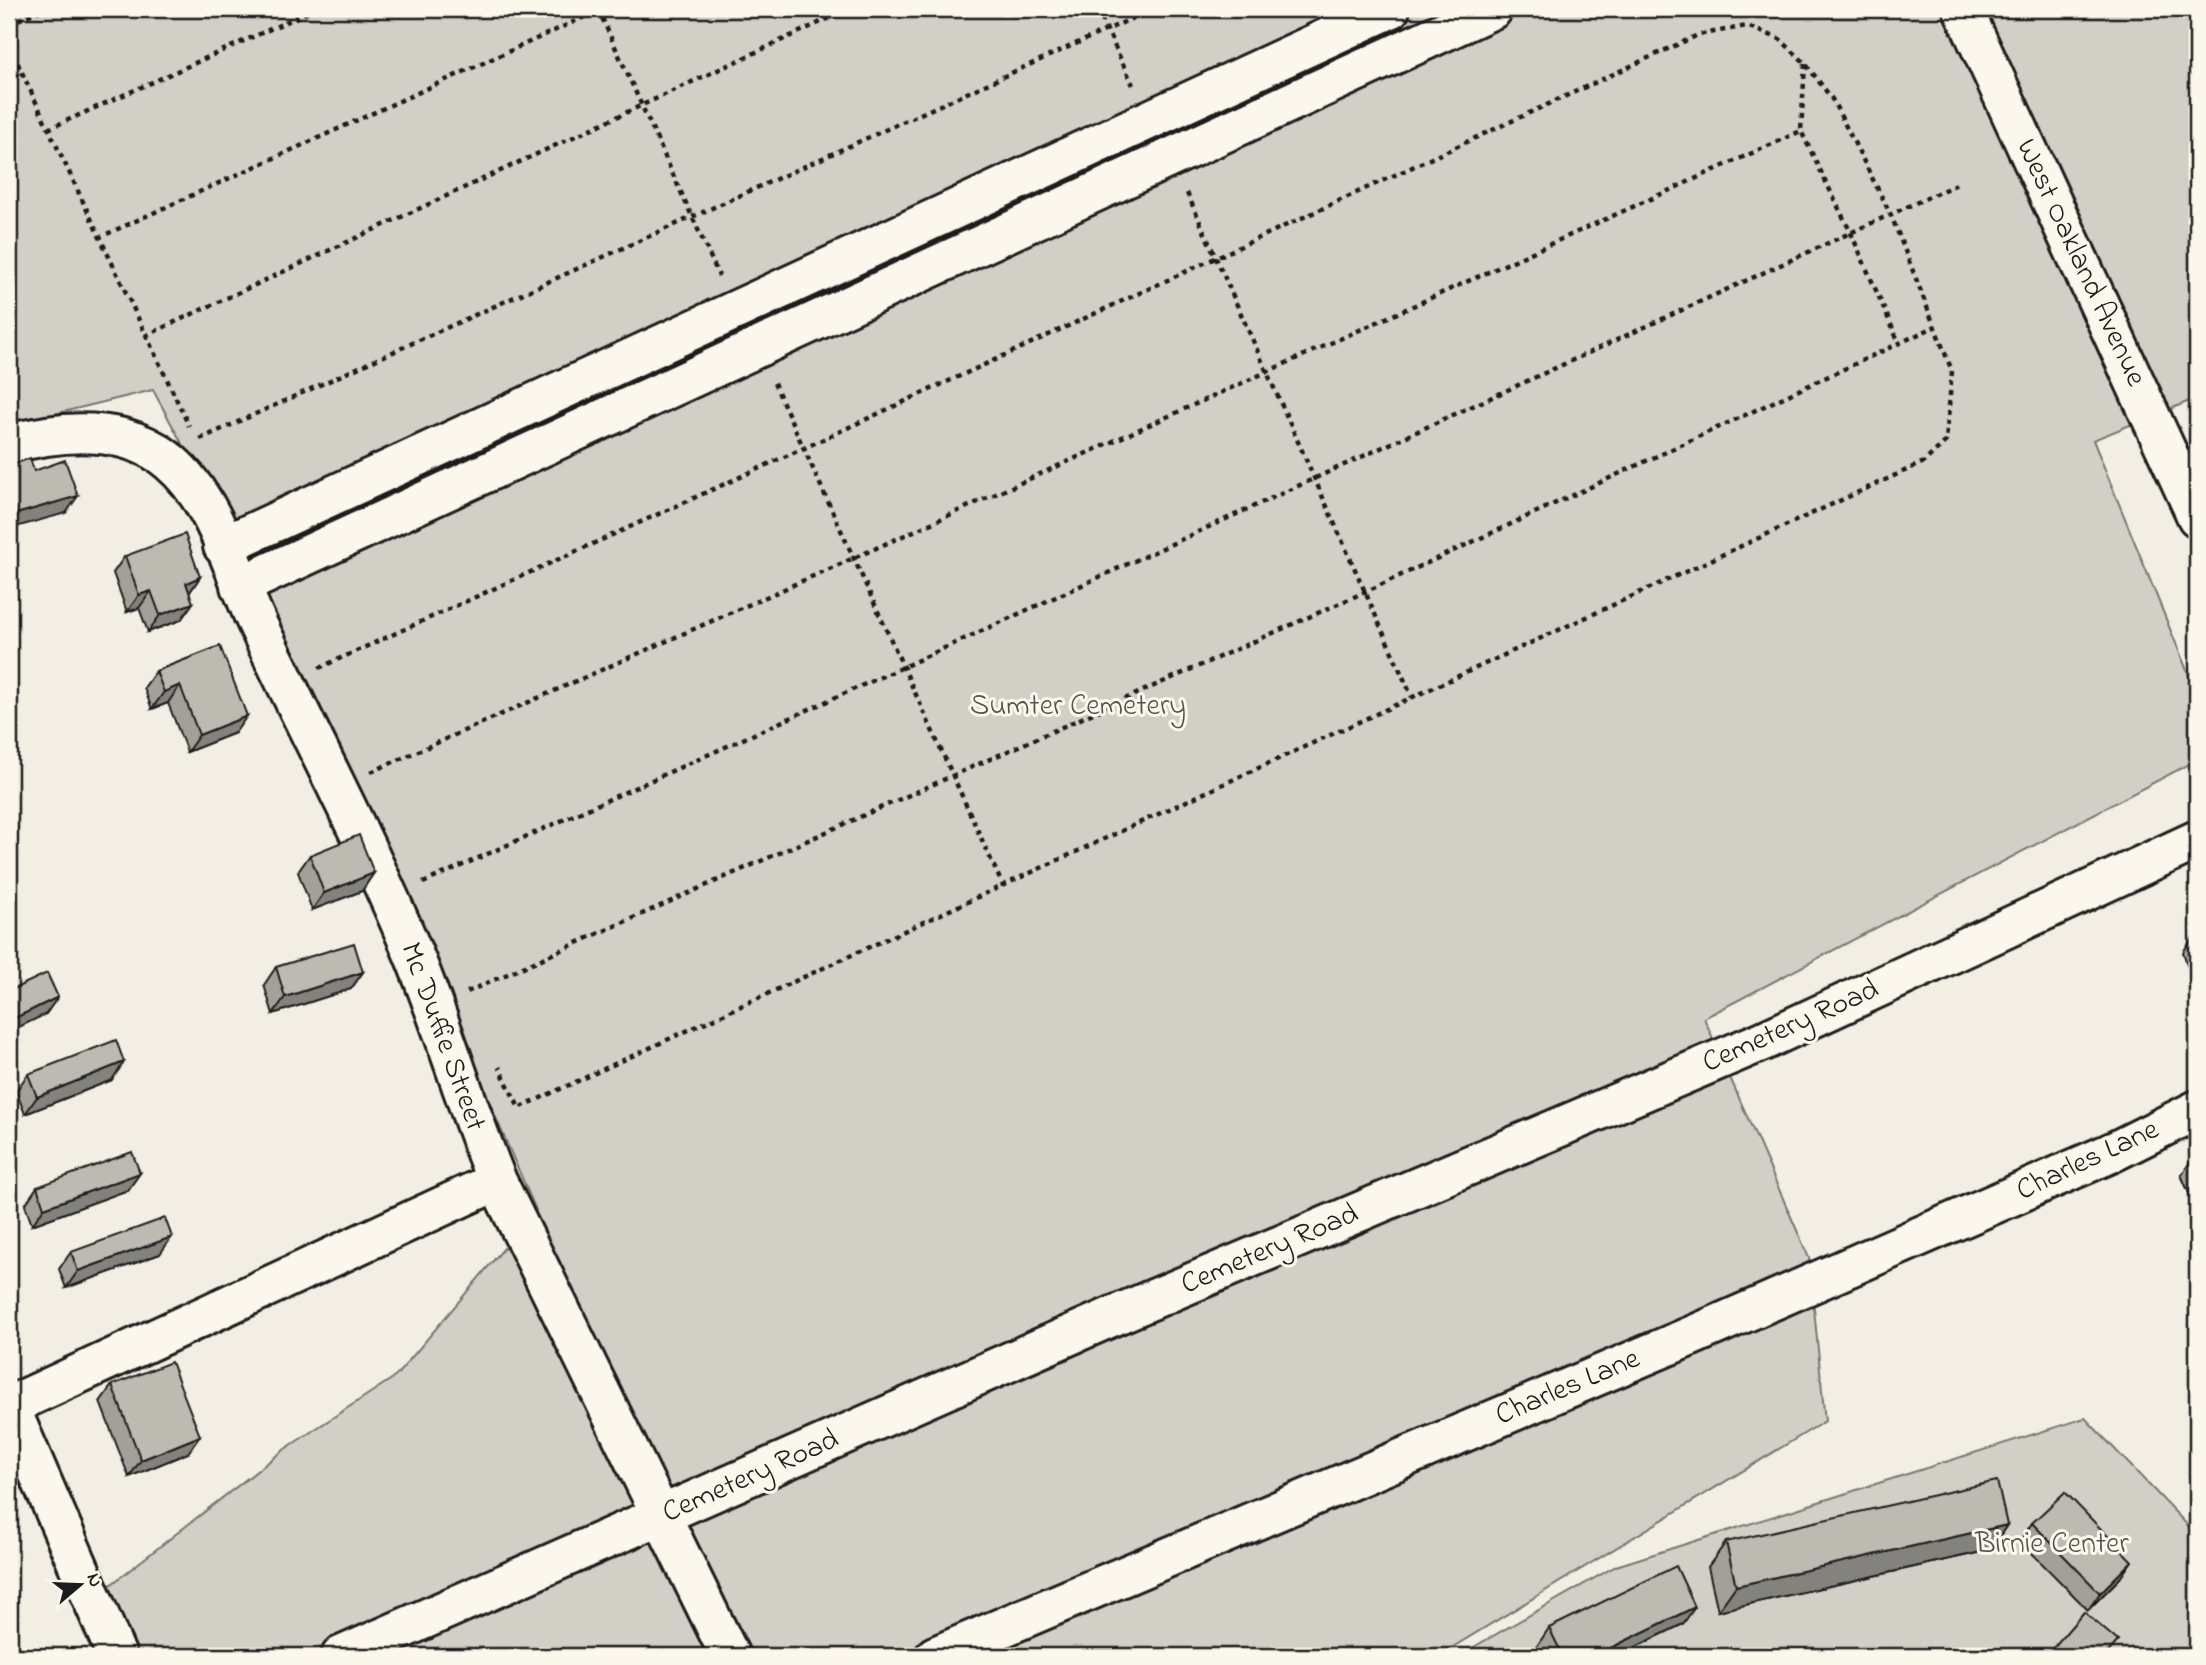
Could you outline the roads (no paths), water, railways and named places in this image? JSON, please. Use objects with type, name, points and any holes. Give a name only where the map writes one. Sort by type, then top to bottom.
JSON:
[{"type":"street","points":[[223,546],[1390,9]]},
{"type":"street","points":[[240,586],[1493,9]]},
{"type":"street","name":"West Oakland Avenue","points":[[1963,9],[2197,517]]},
{"type":"street","name":"Mc Duffie Street","points":[[9,444],[43,435],[106,433],[167,459],[185,476],[205,504],[240,586],[412,952],[453,1056],[473,1124],[497,1181],[730,1656]]},
{"type":"street","name":"Cemetery Road","points":[[341,1656],[1111,1317],[1763,1041],[2197,840]]},
{"type":"street","name":"Charles Lane","points":[[935,1656],[1696,1334],[2113,1152],[2197,1110]]},
{"type":"street","points":[[117,1656],[9,1405],[497,1181]]},
{"type":"park label","name":"Sumter Cemetery","points":[[1078,707]]},
{"type":"park label","name":"Birnie Center","points":[[2052,1545]]}]
